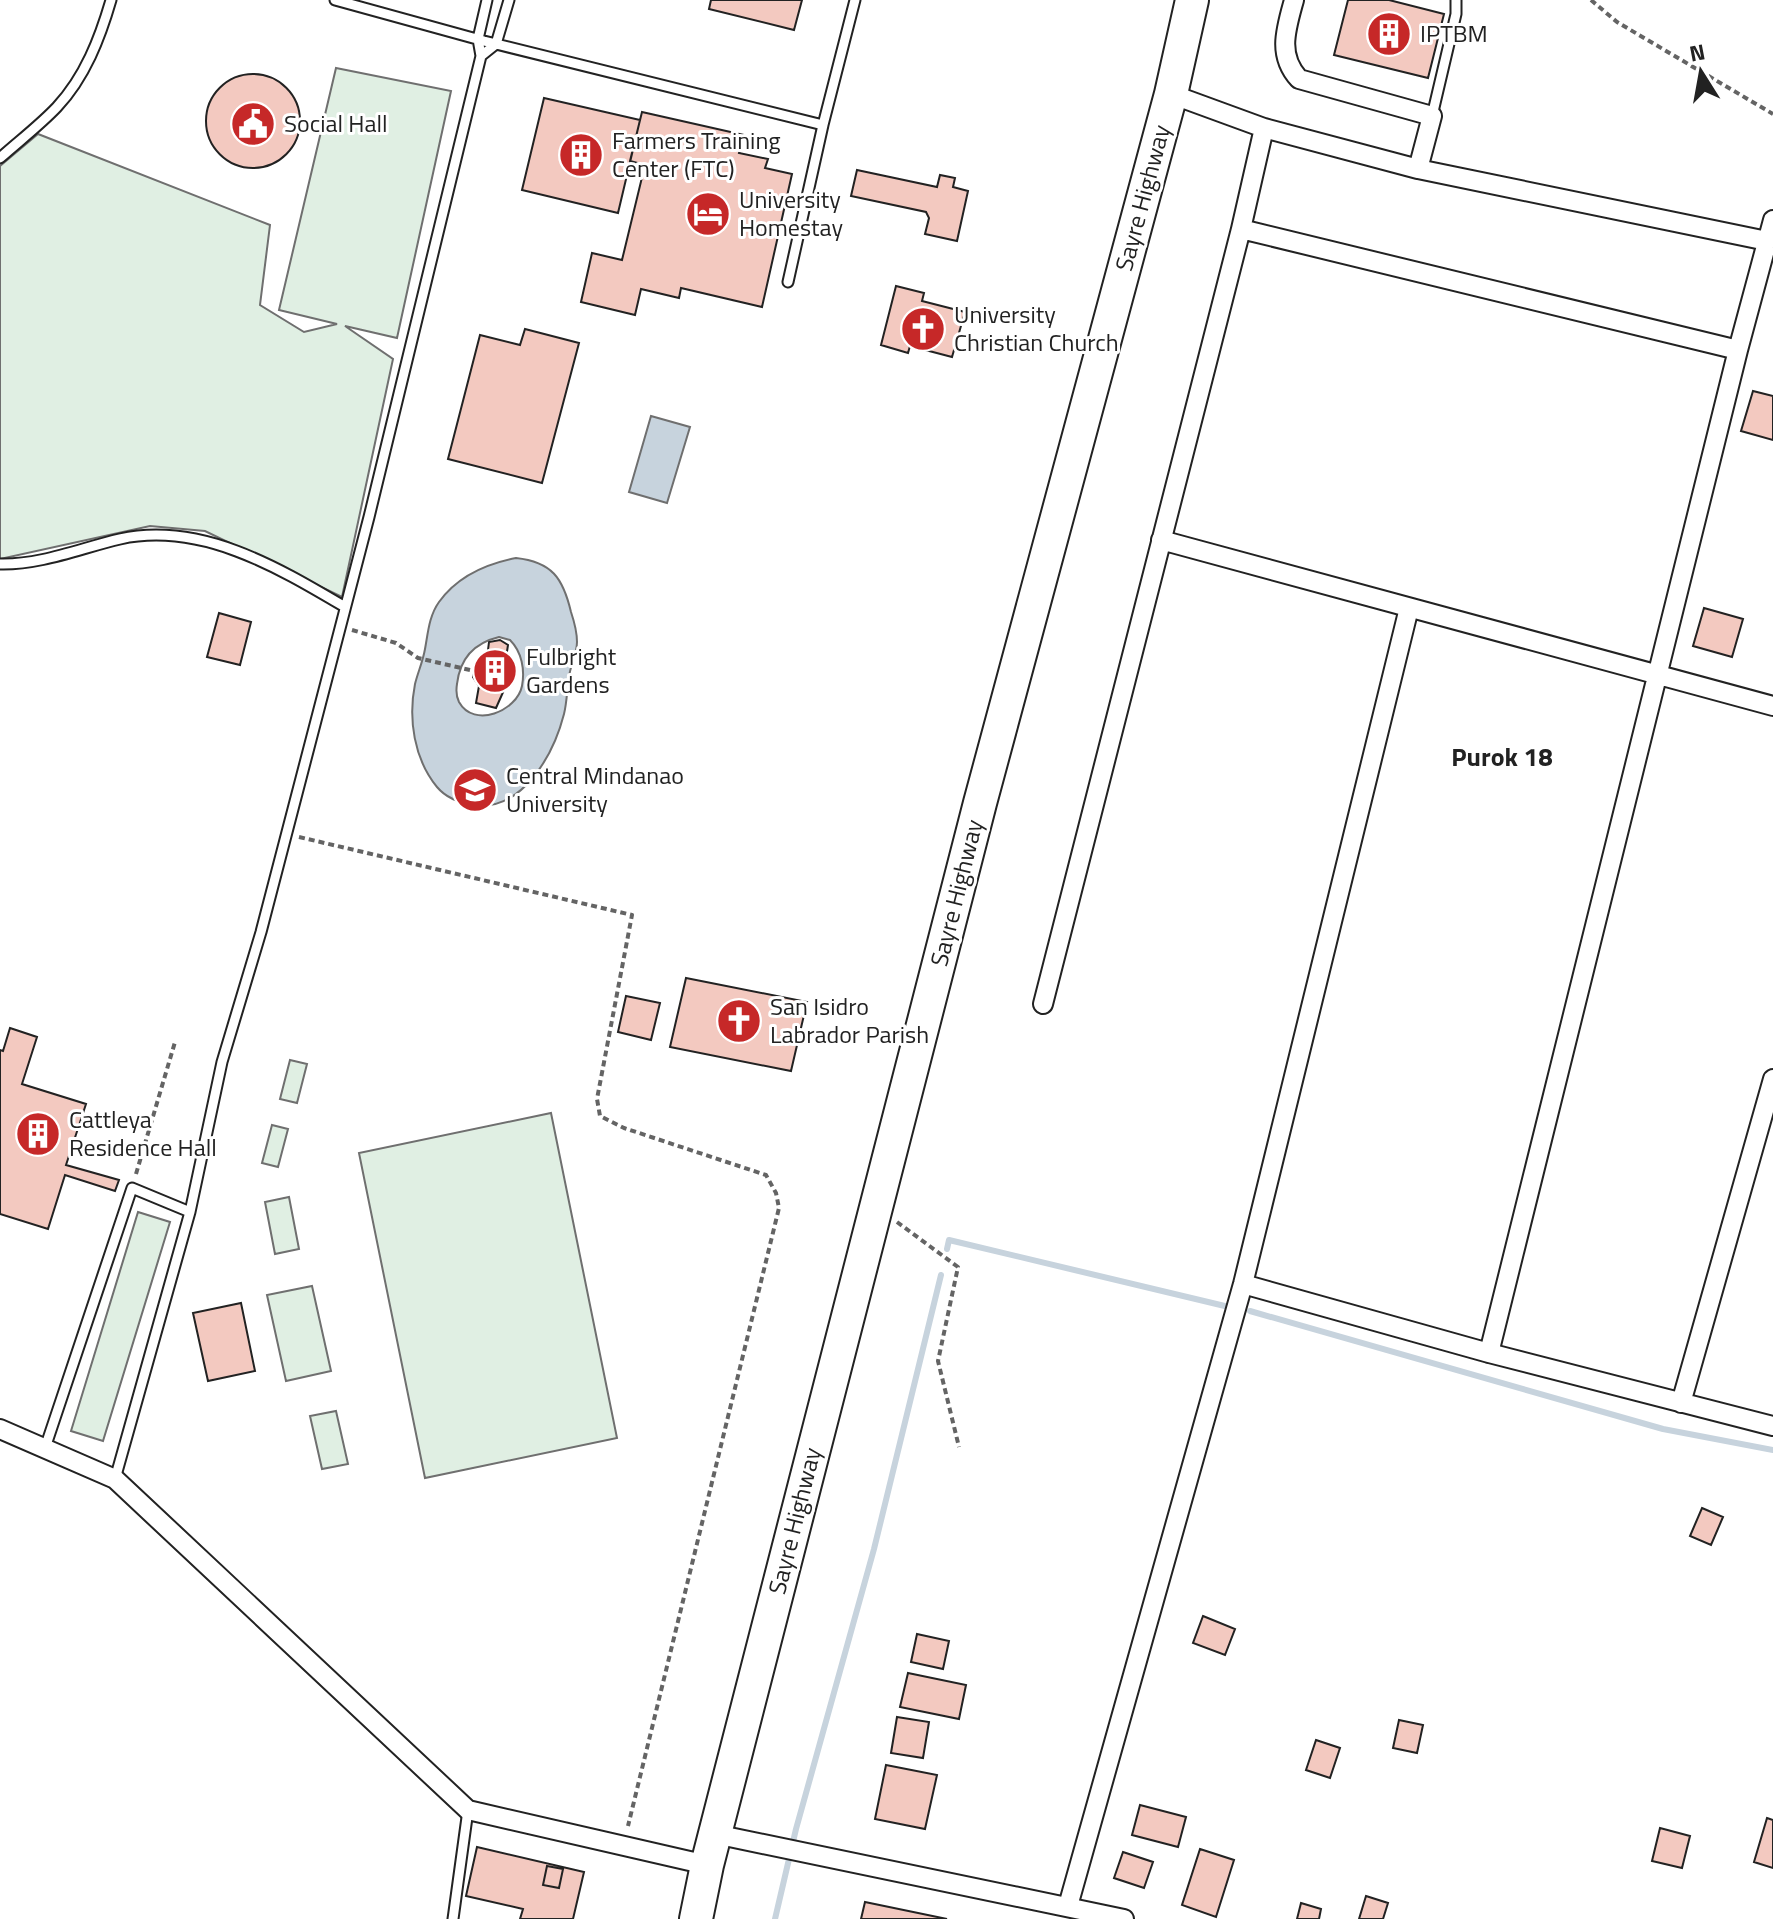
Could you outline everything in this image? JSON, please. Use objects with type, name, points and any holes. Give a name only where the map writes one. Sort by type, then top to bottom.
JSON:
[{"type":"highway","name":"Sayre Highway","points":[[696,1919],[707,1865],[980,803],[1193,3]]},
{"type":"street","points":[[1294,0],[1285,35],[1285,53],[1290,69],[1299,79],[1432,116],[1418,169]]},
{"type":"street","points":[[1171,94],[1264,128],[1418,169],[1767,241]]},
{"type":"street","points":[[1043,1004],[1241,229],[1264,128]]},
{"type":"street","points":[[1489,1353],[1738,350],[1764,287],[1767,241],[1773,220]]},
{"type":"street","points":[[1241,229],[1738,350]]},
{"type":"street","points":[[1161,540],[1773,706]]},
{"type":"street","points":[[1068,1906],[1243,1284],[1409,608]]},
{"type":"street","points":[[1681,1403],[1773,1079]]},
{"type":"street","points":[[1243,1284],[1489,1353],[1773,1426]]},
{"type":"street","points":[[0,1429],[115,1479],[468,1810],[707,1865]]},
{"type":"street","points":[[715,1834],[1124,1919]]},
{"type":"lane","points":[[0,158],[58,106],[83,72],[101,34],[111,0]]},
{"type":"lane","points":[[335,0],[496,44],[823,125]]},
{"type":"lane","points":[[115,1479],[190,1212],[222,1062],[261,932],[420,313],[481,56],[478,39],[487,0]]},
{"type":"lane","points":[[481,56],[496,44],[509,0]]},
{"type":"lane","points":[[788,282],[855,0]]},
{"type":"lane","points":[[1432,116],[1456,14],[1456,0]]},
{"type":"lane","points":[[0,564],[22,565],[125,538],[158,535],[204,541],[277,566],[345,607]]},
{"type":"lane","points":[[44,1450],[132,1188],[190,1212]]},
{"type":"lane","points":[[453,1919],[468,1810]]},
{"type":"path","points":[[1591,0],[1617,22],[1773,114]]},
{"type":"path","points":[[340,626],[396,643],[418,658],[470,670]]},
{"type":"path","points":[[286,834],[632,915],[597,1099],[600,1116],[624,1128],[766,1175],[776,1193],[779,1208],[623,1844]]},
{"type":"path","points":[[132,1188],[175,1042]]},
{"type":"path","points":[[876,1206],[958,1267],[938,1361],[959,1447]]},
{"type":"green space","points":[[336,68],[451,91],[397,338],[345,326],[393,359],[342,597],[205,531],[150,526],[0,559],[0,166],[38,134],[270,225],[260,305],[304,332],[337,324],[279,310]]},
{"type":"green space","points":[[290,1060],[307,1064],[297,1103],[280,1099]]},
{"type":"green space","points":[[551,1113],[617,1438],[425,1478],[359,1153]]},
{"type":"green space","points":[[272,1125],[288,1129],[278,1167],[262,1163]]},
{"type":"green space","points":[[289,1197],[299,1249],[275,1254],[265,1202]]},
{"type":"green space","points":[[138,1212],[170,1222],[103,1441],[71,1431]]},
{"type":"green space","points":[[312,1286],[331,1371],[286,1381],[267,1295]]},
{"type":"green space","points":[[336,1411],[348,1464],[322,1469],[310,1416]]},
{"type":"shaded area","points":[[651,416],[690,427],[667,503],[629,492]]},
{"type":"shaded area","points":[[516,558],[539,563],[560,581],[576,630],[577,646],[564,714],[544,762],[521,790],[507,799],[492,805],[474,805],[449,797],[429,776],[415,738],[413,697],[431,619],[439,602],[463,579]],"holes":[[[499,637],[510,640],[523,668],[518,695],[512,703],[494,714],[474,714],[466,710],[459,702],[456,691],[465,659],[482,643]]]},
{"type":"building","points":[[711,0],[802,0],[794,30],[709,9]]},
{"type":"building","name":"IPTBM","points":[[1348,0],[1389,0],[1444,14],[1428,78],[1334,55]]},
{"type":"building","name":"Social Hall","points":[[253,74],[271,77],[286,88],[297,103],[300,121],[297,139],[286,154],[271,165],[253,168],[235,165],[220,154],[209,139],[206,121],[209,103],[220,88],[235,77]]},
{"type":"building","name":"Farmers Training Center (FTC)","points":[[544,98],[640,120],[618,213],[522,190]]},
{"type":"building","name":"University Homestay","points":[[642,112],[744,135],[739,153],[768,159],[765,168],[792,174],[762,307],[681,288],[679,298],[641,289],[635,315],[581,302],[592,253],[622,260],[645,165],[630,161]]},
{"type":"building","points":[[857,170],[937,187],[940,175],[955,178],[953,187],[968,191],[957,241],[925,234],[929,218],[926,212],[851,196]]},
{"type":"building","name":"University Christian Church","points":[[896,286],[924,293],[922,301],[965,312],[952,357],[910,346],[908,353],[881,345]]},
{"type":"building","points":[[525,329],[579,343],[542,483],[448,459],[480,335],[520,345]]},
{"type":"building","points":[[1753,391],[1773,396],[1773,440],[1741,431]]},
{"type":"building","points":[[1704,608],[1743,619],[1732,657],[1693,646]]},
{"type":"building","points":[[219,613],[251,622],[240,665],[207,657]]},
{"type":"building","name":"Fulbright Gardens","points":[[500,640],[508,645],[506,658],[515,665],[513,683],[504,690],[496,708],[476,703],[479,686],[473,677],[477,662],[487,658],[489,642]]},
{"type":"building","name":"San Isidro Labrador Parish","points":[[686,978],[807,1002],[791,1071],[670,1047]]},
{"type":"building","points":[[626,996],[660,1003],[651,1040],[618,1032]]},
{"type":"building","name":"Cattleya Residence Hall","points":[[10,1028],[37,1037],[22,1084],[86,1104],[66,1165],[119,1180],[115,1191],[65,1175],[48,1229],[0,1214],[0,1050],[3,1051]]},
{"type":"building","points":[[241,1303],[255,1371],[208,1381],[193,1313]]},
{"type":"building","points":[[1702,1508],[1723,1517],[1711,1545],[1690,1536]]},
{"type":"building","points":[[1203,1616],[1235,1629],[1225,1655],[1193,1643]]},
{"type":"building","points":[[917,1634],[949,1641],[943,1669],[911,1662]]},
{"type":"building","points":[[908,1673],[966,1685],[959,1719],[900,1707]]},
{"type":"building","points":[[897,1717],[929,1722],[923,1758],[891,1753]]},
{"type":"building","points":[[1399,1720],[1423,1725],[1417,1753],[1393,1748]]},
{"type":"building","points":[[1316,1740],[1340,1748],[1330,1778],[1306,1770]]},
{"type":"building","points":[[886,1765],[937,1775],[925,1829],[875,1819]]},
{"type":"building","points":[[1140,1805],[1186,1817],[1178,1847],[1132,1835]]},
{"type":"building","points":[[1767,1818],[1773,1820],[1773,1868],[1754,1862]]},
{"type":"building","points":[[1660,1828],[1690,1836],[1682,1868],[1652,1861]]},
{"type":"building","points":[[477,1847],[584,1872],[573,1919],[520,1919],[523,1909],[466,1896]]},
{"type":"building","points":[[1200,1849],[1234,1860],[1216,1917],[1182,1905]]},
{"type":"building","points":[[1123,1852],[1153,1862],[1144,1888],[1114,1878]]},
{"type":"building","points":[[547,1866],[563,1869],[559,1888],[543,1885]]},
{"type":"building","points":[[1366,1896],[1388,1903],[1383,1919],[1359,1919]]},
{"type":"building","points":[[865,1902],[947,1919],[861,1919]]},
{"type":"building","points":[[1301,1903],[1321,1909],[1319,1919],[1297,1919]]},
{"type":"waterway","points":[[947,1249],[949,1240],[1229,1307]]},
{"type":"waterway","points":[[775,1919],[796,1829],[874,1549],[941,1275]]},
{"type":"waterway","points":[[1250,1311],[1663,1429],[1773,1450]]},
{"type":"place","name":"IPTBM","points":[[1389,34]]},
{"type":"place","name":"Social Hall","points":[[253,124]]},
{"type":"place","name":"Farmers Training Center (FTC)","points":[[581,155]]},
{"type":"place","name":"University Homestay","points":[[708,214]]},
{"type":"place","name":"University Christian Church","points":[[923,329]]},
{"type":"place","name":"Fulbright Gardens","points":[[495,671]]},
{"type":"place","name":"Central Mindanao University","points":[[475,790]]},
{"type":"place","name":"San Isidro Labrador Parish","points":[[739,1021]]},
{"type":"place","name":"Cattleya Residence Hall","points":[[38,1134]]},
{"type":"district","name":"Purok 18","points":[[1502,757]]}]
